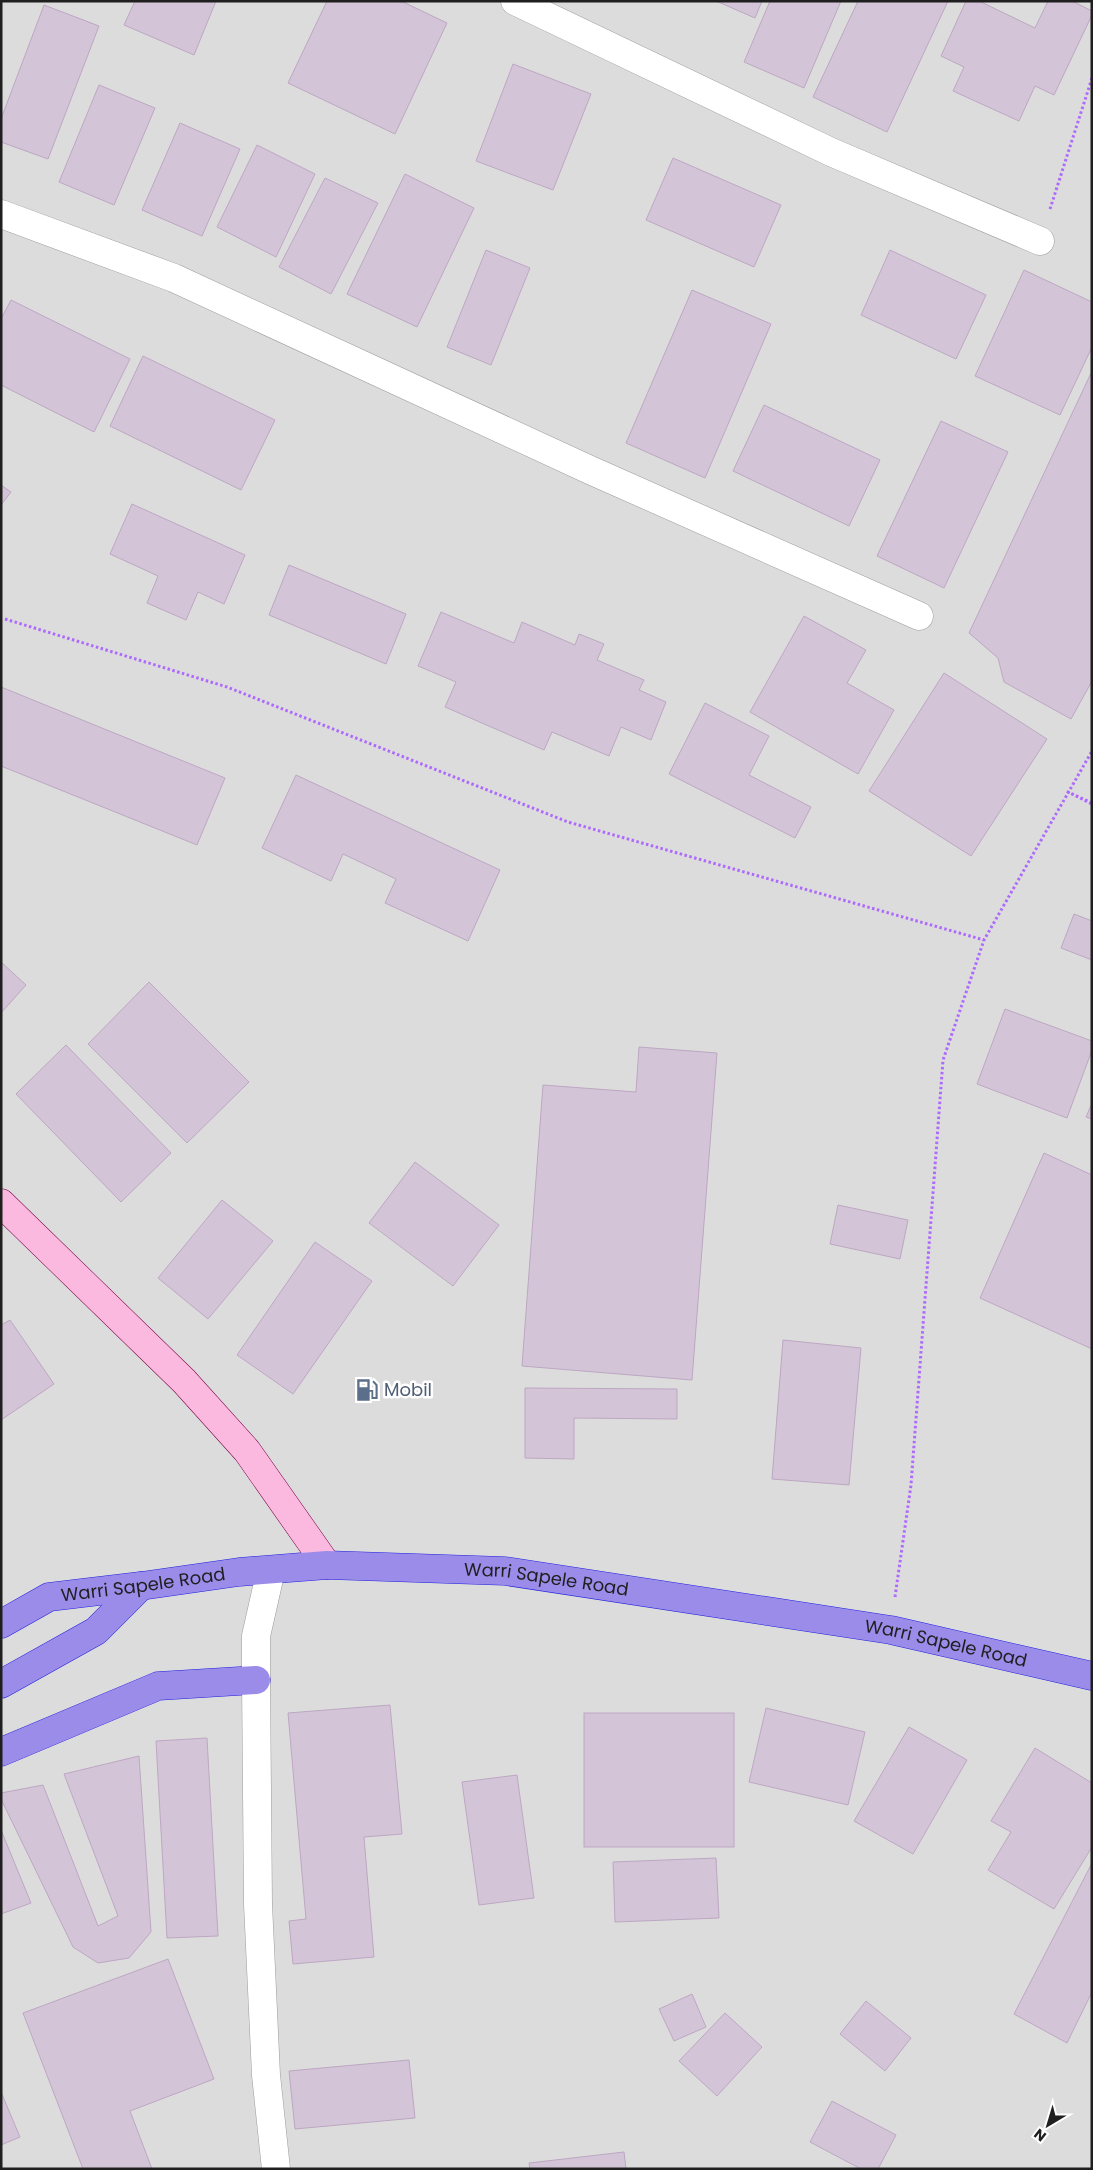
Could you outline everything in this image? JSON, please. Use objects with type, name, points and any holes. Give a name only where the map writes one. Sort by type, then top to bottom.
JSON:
[{"type":"highway","name":"Warri Sapele Road","points":[[1,1624],[49,1596],[141,1586],[239,1572],[327,1565],[505,1571],[891,1630],[1092,1676]]},
{"type":"highway","points":[[1,1684],[96,1631],[141,1586]]},
{"type":"highway","points":[[1,1752],[158,1686],[256,1680]]},
{"type":"main road","points":[[1,1203],[184,1382],[247,1451],[327,1565]]},
{"type":"street","points":[[514,1],[831,152],[1040,241]]},
{"type":"street","points":[[1,214],[174,278],[590,470],[919,616]]},
{"type":"street","points":[[271,1570],[256,1636],[256,1680],[258,1913],[266,2075],[276,2169]]},
{"type":"path","points":[[1040,241],[1092,78]]},
{"type":"path","points":[[5,619],[227,687],[568,822],[984,940]]},
{"type":"path","points":[[891,1630],[911,1485],[943,1060],[984,940],[1092,751]]},
{"type":"path","points":[[1068,792],[1092,803]]},
{"type":"shaded area","points":[[1,1],[1092,1],[1092,2169],[1,2169]]},
{"type":"building","points":[[135,1],[216,1],[194,55],[124,25]]},
{"type":"building","points":[[327,1],[401,1],[447,23],[395,134],[288,83]]},
{"type":"building","points":[[716,1],[762,1],[755,18]]},
{"type":"building","points":[[770,1],[841,1],[804,88],[744,62]]},
{"type":"building","points":[[858,1],[948,1],[887,132],[813,97]]},
{"type":"building","points":[[966,1],[979,1],[1035,28],[1048,1],[1072,1],[1092,11],[1092,15],[1054,95],[1035,86],[1019,121],[953,91],[964,67],[941,56]]},
{"type":"building","points":[[44,5],[99,26],[48,159],[1,142],[1,119]]},
{"type":"building","points":[[513,64],[591,94],[553,190],[476,161]]},
{"type":"building","points":[[99,85],[155,108],[114,205],[59,182]]},
{"type":"building","points":[[180,123],[240,149],[202,236],[142,210]]},
{"type":"building","points":[[257,145],[315,174],[276,257],[217,227]]},
{"type":"building","points":[[673,158],[781,205],[754,267],[646,220]]},
{"type":"building","points":[[405,174],[474,208],[417,327],[347,294]]},
{"type":"building","points":[[325,178],[378,203],[331,294],[279,267]]},
{"type":"building","points":[[486,250],[530,268],[491,365],[447,347]]},
{"type":"building","points":[[890,250],[986,295],[956,359],[861,315]]},
{"type":"building","points":[[1024,270],[1092,302],[1092,347],[1060,415],[975,376]]},
{"type":"building","points":[[692,290],[771,324],[705,478],[626,443]]},
{"type":"building","points":[[11,300],[130,359],[94,432],[1,385],[1,319]]},
{"type":"building","points":[[143,356],[275,420],[241,490],[110,426]]},
{"type":"building","points":[[1092,371],[1092,681],[1071,719],[1004,682],[998,658],[969,633]]},
{"type":"building","points":[[764,405],[880,460],[849,526],[733,471]]},
{"type":"building","points":[[941,421],[1008,452],[944,588],[877,556]]},
{"type":"building","points":[[1,485],[11,492],[1,505]]},
{"type":"building","points":[[132,504],[245,555],[224,604],[198,592],[186,620],[147,603],[158,576],[110,554]]},
{"type":"building","points":[[289,565],[406,614],[386,664],[269,615]]},
{"type":"building","points":[[441,612],[514,643],[522,622],[575,645],[579,634],[604,644],[597,660],[644,680],[639,690],[666,702],[651,740],[621,727],[609,756],[552,732],[544,750],[445,707],[456,682],[418,666]]},
{"type":"building","points":[[804,616],[866,650],[847,683],[894,710],[858,774],[750,712]]},
{"type":"building","points":[[944,673],[1047,739],[971,856],[869,791]]},
{"type":"building","points":[[1,687],[225,778],[197,845],[1,766]]},
{"type":"building","points":[[705,703],[769,736],[749,775],[811,807],[795,838],[669,774]]},
{"type":"building","points":[[296,775],[500,870],[468,941],[385,903],[396,879],[343,854],[331,881],[262,848]]},
{"type":"building","points":[[1074,914],[1092,921],[1092,960],[1061,948]]},
{"type":"building","points":[[1,962],[26,985],[1,1013]]},
{"type":"building","points":[[149,982],[249,1082],[187,1143],[88,1044]]},
{"type":"building","points":[[1005,1009],[1092,1041],[1092,1050],[1067,1118],[977,1084]]},
{"type":"building","points":[[66,1045],[171,1153],[121,1202],[16,1094]]},
{"type":"building","points":[[639,1047],[717,1053],[692,1380],[522,1366],[543,1085],[636,1092]]},
{"type":"building","points":[[1092,1103],[1092,1119],[1086,1117]]},
{"type":"building","points":[[1044,1153],[1092,1175],[1092,1349],[980,1298]]},
{"type":"building","points":[[415,1162],[499,1225],[453,1286],[369,1223]]},
{"type":"building","points":[[222,1200],[273,1241],[208,1319],[158,1278]]},
{"type":"building","points":[[838,1205],[908,1220],[900,1259],[830,1244]]},
{"type":"building","points":[[315,1242],[372,1281],[293,1394],[237,1355]]},
{"type":"building","points":[[10,1320],[54,1384],[1,1420],[1,1325]]},
{"type":"building","points":[[783,1340],[861,1348],[849,1485],[772,1479]]},
{"type":"building","points":[[525,1388],[677,1389],[677,1419],[574,1418],[574,1459],[525,1458]]},
{"type":"building","points":[[390,1705],[402,1834],[364,1837],[374,1957],[293,1964],[289,1921],[306,1919],[288,1713]]},
{"type":"building","points":[[766,1708],[865,1732],[848,1805],[749,1782]]},
{"type":"building","points":[[584,1713],[734,1713],[734,1847],[584,1847]]},
{"type":"building","points":[[909,1727],[967,1760],[913,1854],[854,1821]]},
{"type":"building","points":[[207,1738],[218,1936],[167,1938],[156,1741]]},
{"type":"building","points":[[1035,1748],[1092,1783],[1092,1847],[1054,1909],[988,1870],[1011,1832],[991,1821]]},
{"type":"building","points":[[139,1756],[151,1932],[129,1958],[98,1963],[73,1947],[1,1799],[1,1793],[43,1785],[98,1926],[118,1916],[64,1774]]},
{"type":"building","points":[[517,1775],[534,1898],[479,1905],[462,1782]]},
{"type":"building","points":[[1,1830],[31,1903],[1,1914]]},
{"type":"building","points":[[716,1858],[719,1918],[615,1922],[613,1862]]},
{"type":"building","points":[[1092,1863],[1092,1992],[1067,2043],[1014,2014]]},
{"type":"building","points":[[168,1959],[214,2079],[130,2111],[152,2169],[83,2169],[23,2013]]},
{"type":"building","points":[[692,1994],[706,2027],[674,2041],[659,2009]]},
{"type":"building","points":[[866,2001],[911,2038],[885,2071],[840,2034]]},
{"type":"building","points":[[725,2013],[762,2047],[717,2096],[679,2061]]},
{"type":"building","points":[[409,2060],[415,2118],[295,2129],[289,2071]]},
{"type":"building","points":[[1,2092],[20,2137],[1,2145]]},
{"type":"building","points":[[832,2101],[896,2135],[878,2169],[861,2169],[810,2142]]},
{"type":"building","points":[[624,2152],[626,2169],[530,2169],[529,2163]]},
{"type":"place","name":"Mobil","points":[[367,1390]]}]
